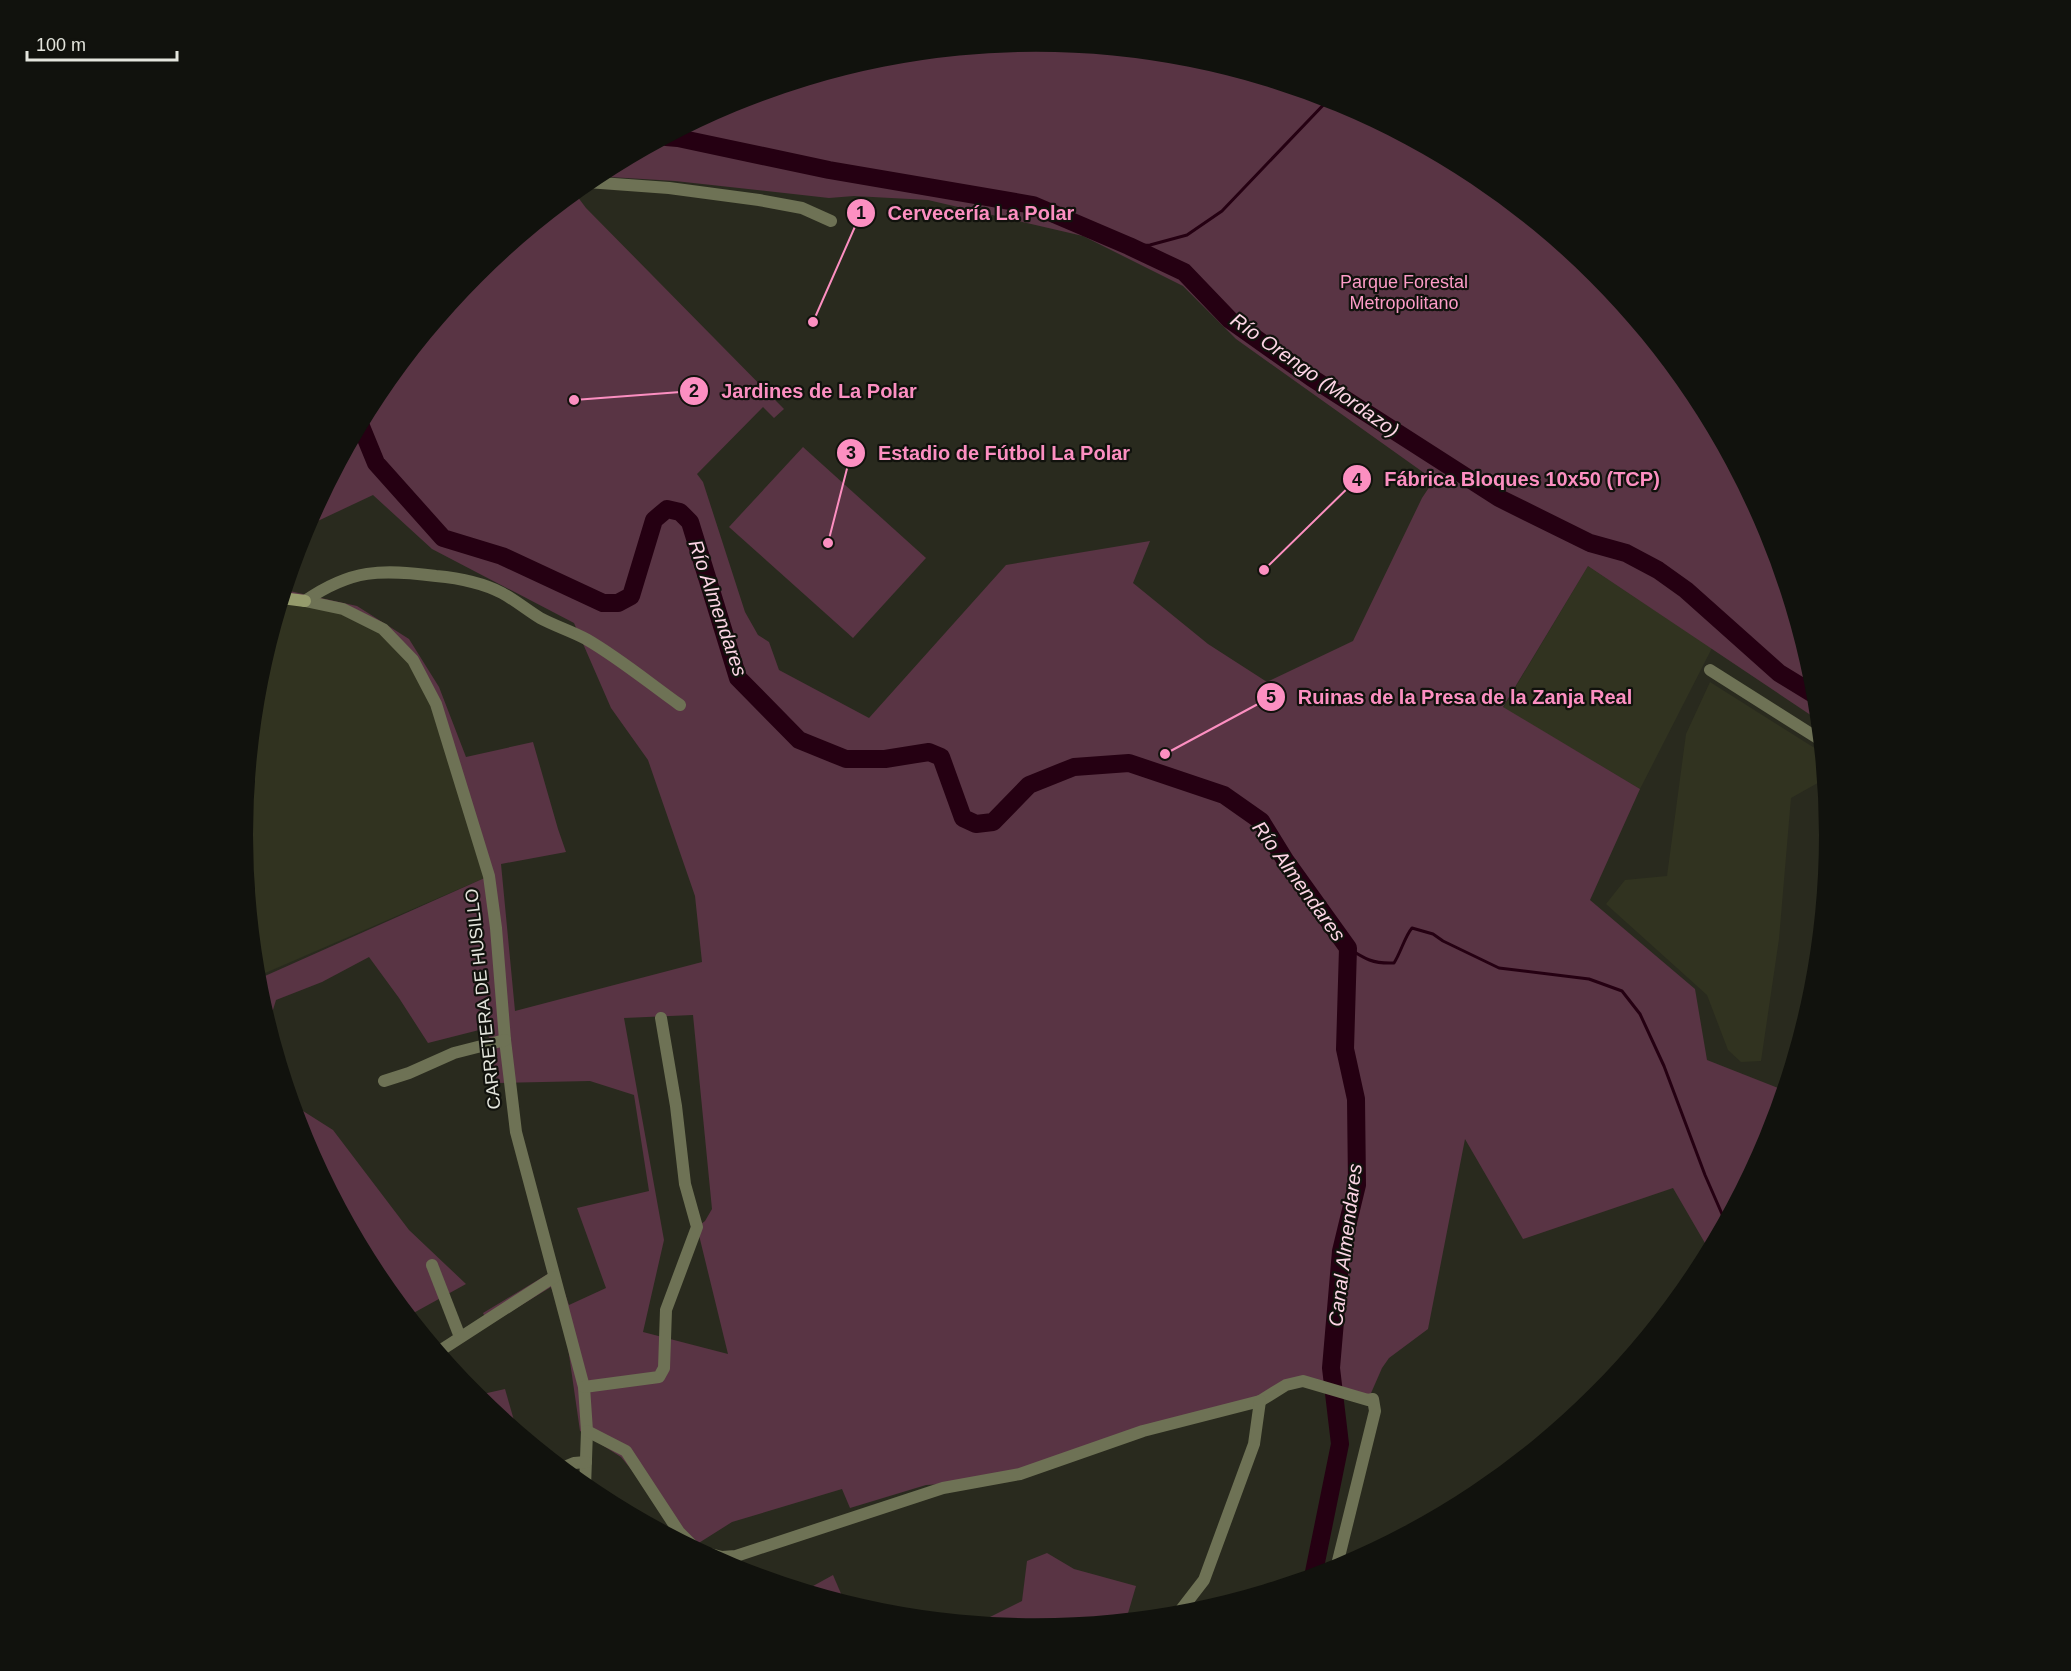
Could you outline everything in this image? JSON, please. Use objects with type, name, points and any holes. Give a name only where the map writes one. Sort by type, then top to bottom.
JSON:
[{"type":"street","points":[[602,183],[669,188],[759,200],[802,208],[831,221]]},
{"type":"street","points":[[305,601],[327,586],[358,575],[379,571],[429,575],[476,583],[502,593],[542,619],[586,639],[680,705]]},
{"type":"street","name":"CARRETERA DE HUSILLO","points":[[289,599],[343,609],[383,629],[413,660],[436,704],[489,876],[496,928],[505,1040],[518,1142],[585,1387],[585,1476]]},
{"type":"street","points":[[1710,670],[1812,734]]},
{"type":"street","points":[[585,1387],[659,1377],[664,1368],[666,1310],[697,1227],[685,1184],[676,1106],[661,1018]]},
{"type":"street","points":[[384,1081],[454,1053],[505,1040]]},
{"type":"street","points":[[432,1265],[460,1337]]},
{"type":"street","points":[[444,1348],[554,1277]]},
{"type":"street","points":[[730,1556],[943,1488],[1020,1474],[1143,1431],[1260,1401],[1286,1384],[1303,1381],[1368,1400],[1373,1399],[1375,1411],[1339,1557]]},
{"type":"street","points":[[1186,1603],[1204,1580],[1254,1444],[1260,1401]]},
{"type":"street","points":[[587,1431],[626,1450],[680,1533]]},
{"type":"street","points":[[570,1465],[586,1462]]},
{"type":"shaded area","points":[[1588,566],[1712,648],[1640,789],[1503,708]]},
{"type":"shaded area","points":[[289,599],[305,601],[383,629],[413,660],[436,704],[489,876],[265,973],[254,887],[254,784],[259,733],[268,683]]},
{"type":"shaded area","points":[[1710,682],[1813,747],[1817,783],[1791,798],[1779,939],[1761,1061],[1741,1062],[1728,1050],[1707,995],[1606,904],[1625,880],[1667,876],[1686,734]]},
{"type":"green space","name":"Parque Forestal Metropolitano","points":[[1036,52],[1138,59],[1238,79],[1335,112],[1382,133],[1471,184],[1552,247],[1589,282],[1624,319],[1687,400],[1738,489],[1777,584],[1792,633],[1809,714],[1588,566],[1503,707],[1640,789],[1590,900],[1695,989],[1707,1060],[1777,1088],[1738,1182],[1705,1242],[1673,1188],[1523,1239],[1465,1139],[1428,1329],[1389,1358],[1368,1400],[1303,1381],[1260,1401],[977,1482],[926,1485],[850,1508],[842,1489],[732,1522],[699,1543],[686,1537],[621,1457],[580,1431],[565,1327],[551,1287],[489,1325],[483,1313],[556,1269],[569,1305],[606,1288],[577,1208],[649,1191],[634,1095],[590,1081],[497,1083],[487,1028],[428,1043],[369,957],[322,982],[276,1000],[273,1010],[266,976],[489,876],[436,704],[413,660],[383,629],[343,609],[289,599],[292,591],[357,606],[409,639],[439,687],[466,757],[533,742],[566,852],[501,864],[515,1011],[702,962],[695,896],[648,760],[611,708],[574,623],[432,549],[373,495],[319,520],[357,444],[384,400],[447,319],[519,247],[579,199],[784,409],[774,418],[763,407],[697,474],[703,482],[745,612],[758,635],[769,642],[779,670],[869,718],[1006,565],[1150,541],[1133,583],[1208,644],[1267,682],[1353,641],[1422,498],[1434,480],[1236,339],[1183,286],[1083,236],[928,200],[854,196],[829,198],[675,181],[611,177],[689,133],[736,112],[833,79],[933,59],[984,54]],"holes":[[[693,1015],[712,1209],[705,1221],[697,1227],[728,1354],[643,1332],[664,1240],[624,1018]]]},
{"type":"green space","points":[[803,447],[926,558],[853,638],[729,527]]},
{"type":"green space","points":[[303,1111],[333,1130],[409,1230],[466,1284],[414,1312],[384,1271],[357,1227],[333,1182]]},
{"type":"green space","points":[[505,1389],[514,1419],[486,1393]]},
{"type":"green space","points":[[1047,1553],[1074,1569],[1136,1586],[1128,1613],[1087,1617],[990,1617],[1022,1601],[1027,1561]]},
{"type":"green space","points":[[833,1575],[841,1594],[833,1592],[813,1586]]},
{"type":"waterway","points":[[1129,246],[1150,245],[1187,235],[1222,211],[1321,107]]},
{"type":"waterway","name":"Río Orengo (Mordazo)","points":[[679,138],[829,170],[1033,205],[1184,272],[1230,320],[1312,378],[1499,498],[1590,543],[1626,553],[1658,570],[1686,590],[1779,673],[1804,688]]},
{"type":"waterway","name":"Río Almendares","points":[[364,433],[376,463],[443,538],[502,556],[603,603],[618,603],[631,596],[654,520],[667,509],[680,512],[690,522],[738,678],[799,740],[846,759],[885,759],[929,752],[941,757],[963,818],[976,824],[993,822],[1029,785],[1074,767],[1129,763],[1224,795],[1261,821],[1285,860],[1348,948],[1345,1049],[1356,1099],[1357,1185],[1341,1251],[1331,1368],[1340,1444],[1315,1566]]},
{"type":"waterway","name":"Río Almendares","points":[[1348,948],[1369,960],[1394,963],[1412,928],[1433,934],[1499,968],[1589,979],[1622,991],[1640,1014],[1664,1066],[1722,1213]]},
{"type":"place","name":"Cervecería La Polar","points":[[813,322]]},
{"type":"place","name":"Jardines de La Polar","points":[[574,400]]},
{"type":"place","name":"Estadio de Fútbol La Polar","points":[[828,543]]},
{"type":"place","name":"Fábrica Bloques 10x50 (TCP)","points":[[1264,570]]},
{"type":"place","name":"Ruinas de la Presa de la Zanja Real","points":[[1165,754]]},
{"type":"water label","name":"Canal Almendares","points":[[1345,1245]]}]
